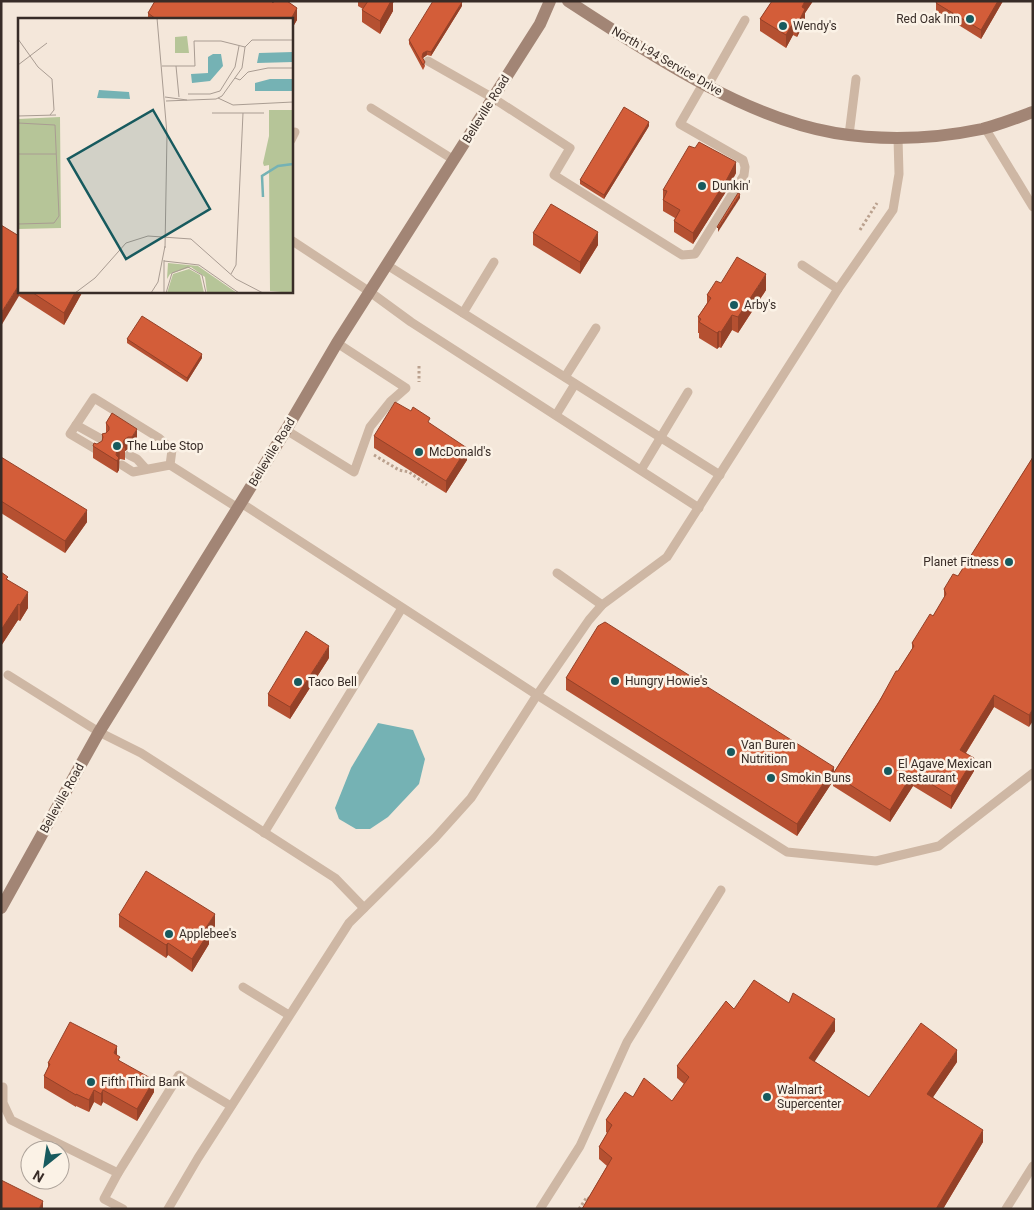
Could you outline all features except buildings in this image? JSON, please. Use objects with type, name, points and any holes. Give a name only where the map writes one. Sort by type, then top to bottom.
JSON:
[{"type":"main road","name":"Belleville Road","points":[[1,908],[99,732],[286,430],[337,343],[540,24],[550,1]]},
{"type":"main road","name":"North I-94 Service Drive","points":[[568,1],[705,85],[767,114],[800,125],[850,135],[898,138],[951,135],[985,128],[1033,112]]},
{"type":"lane","points":[[428,61],[492,98],[570,148],[554,175],[682,255],[695,254],[744,175],[745,167],[743,160],[680,124],[746,20]]},
{"type":"lane","points":[[850,135],[856,79]]},
{"type":"lane","points":[[371,108],[454,160]]},
{"type":"lane","points":[[985,128],[1033,207]]},
{"type":"lane","points":[[168,1209],[179,1188],[349,922],[435,838],[471,798],[537,695],[589,620],[602,605],[667,557],[838,289],[893,210],[899,174],[898,138]]},
{"type":"lane","points":[[292,241],[370,292],[411,322],[699,508]]},
{"type":"lane","points":[[463,313],[494,262]]},
{"type":"lane","points":[[387,265],[720,475]]},
{"type":"lane","points":[[802,265],[838,289]]},
{"type":"lane","points":[[565,377],[596,328]]},
{"type":"lane","points":[[286,430],[354,472],[370,427],[380,413],[406,388],[337,343]]},
{"type":"lane","points":[[556,415],[576,384]]},
{"type":"lane","points":[[640,470],[688,392]]},
{"type":"lane","points":[[97,450],[70,434],[94,398],[160,438],[172,450],[170,466]]},
{"type":"lane","points":[[76,425],[103,440]]},
{"type":"lane","points":[[128,455],[137,459],[146,470]]},
{"type":"lane","points":[[122,465],[133,472],[170,466],[239,506],[787,852],[876,861],[939,846],[1033,773]]},
{"type":"lane","points":[[557,573],[602,605]]},
{"type":"lane","points":[[264,833],[402,608]]},
{"type":"lane","points":[[8,675],[99,732],[141,753],[216,800],[335,878],[364,908]]},
{"type":"lane","points":[[540,1209],[580,1146],[627,1042],[721,890]]},
{"type":"lane","points":[[243,987],[289,1015]]},
{"type":"lane","points":[[123,1209],[104,1199],[179,1075],[231,1106]]},
{"type":"lane","points":[[3,1087],[3,1102],[11,1120],[118,1173]]},
{"type":"lane","points":[[1006,1209],[1033,1166]]},
{"type":"path","points":[[419,366],[419,385]]},
{"type":"path","points":[[373,454],[400,470],[409,472],[427,485]]},
{"type":"path","points":[[579,1209],[587,1198],[593,1202]]},
{"type":"water","points":[[378,723],[413,730],[425,759],[419,784],[388,817],[370,829],[356,829],[339,819],[335,808],[351,768]]},
{"type":"place","name":"Red Oak Inn","points":[[970,19]]},
{"type":"place","name":"Wendy's","points":[[783,26]]},
{"type":"place","name":"Dunkin'","points":[[702,186]]},
{"type":"place","name":"Arby's","points":[[734,305]]},
{"type":"place","name":"The Lube Stop","points":[[117,446]]},
{"type":"place","name":"McDonald's","points":[[419,452]]},
{"type":"place","name":"Planet Fitness","points":[[1009,562]]},
{"type":"place","name":"Hungry Howie's","points":[[615,681]]},
{"type":"place","name":"Taco Bell","points":[[298,682]]},
{"type":"place","name":"Van Buren Nutrition","points":[[731,752]]},
{"type":"place","name":"El Agave Mexican Restaurant","points":[[888,771]]},
{"type":"place","name":"Smokin Buns","points":[[771,778]]},
{"type":"place","name":"Applebee's","points":[[169,934]]},
{"type":"place","name":"Fifth Third Bank","points":[[91,1082]]},
{"type":"place","name":"Walmart Supercenter","points":[[767,1097]]}]
